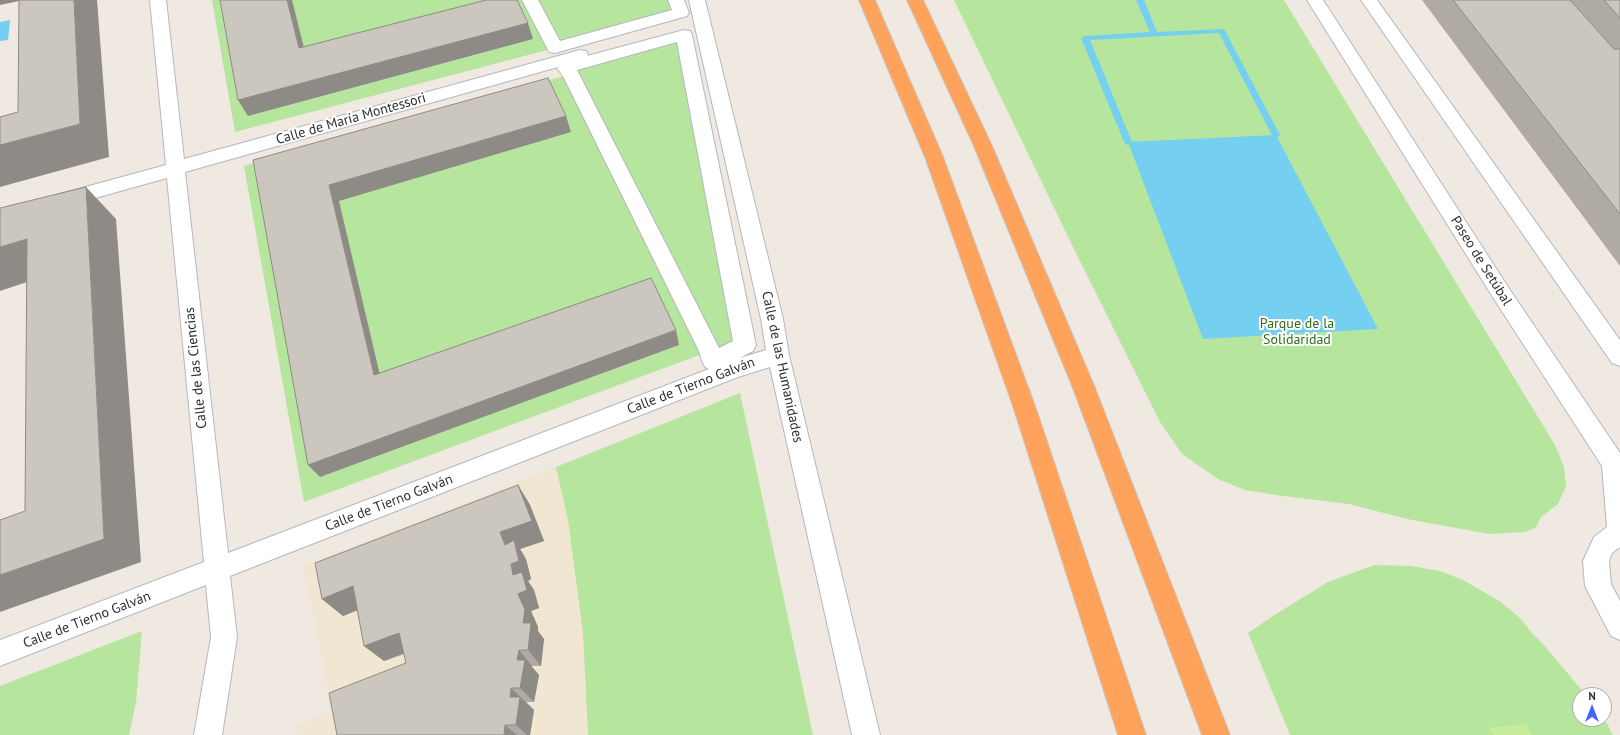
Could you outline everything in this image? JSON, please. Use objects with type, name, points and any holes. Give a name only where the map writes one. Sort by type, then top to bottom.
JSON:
[{"type":"highway","points":[[867,0],[934,157],[1022,399],[1132,735]]},
{"type":"highway","points":[[916,0],[983,146],[1084,388],[1216,735]]},
{"type":"street","name":"Calle de las Ciencias","points":[[158,0],[224,638],[208,735]]},
{"type":"street","points":[[530,0],[554,48],[681,13],[676,0]]},
{"type":"street","name":"Calle de las Humanidades","points":[[697,0],[772,319],[778,355],[866,735]]},
{"type":"street","name":"Paseo de Setúbal","points":[[1315,0],[1501,293],[1614,464],[1620,532]]},
{"type":"street","points":[[1369,0],[1620,357]]},
{"type":"street","name":"Calle de María Montessori","points":[[45,205],[702,21]]},
{"type":"street","points":[[684,35],[745,345],[713,361],[710,351],[571,74],[566,68],[684,35]]},
{"type":"street","name":"Calle de Tierno Galván","points":[[0,653],[726,372],[778,355]]},
{"type":"street","points":[[1620,532],[1603,546],[1596,561],[1598,586],[1620,627]]},
{"type":"shaded area","points":[[556,467],[568,520],[583,633],[588,735],[297,735],[298,725],[330,711],[324,669],[303,565]]},
{"type":"green space","points":[[212,0],[530,0],[555,48],[235,132]]},
{"type":"green space","points":[[536,0],[669,0],[672,13],[557,42]]},
{"type":"green space","name":"Parque de la Solidaridad","points":[[954,0],[1284,0],[1555,445],[1564,467],[1566,486],[1558,504],[1541,517],[1536,527],[1526,532],[1489,534],[1407,519],[1349,504],[1245,490],[1218,479],[1182,454],[1160,422],[1072,245]]},
{"type":"green space","points":[[676,40],[738,341],[714,353],[572,70]]},
{"type":"green space","points":[[571,74],[710,351],[304,502],[244,166]]},
{"type":"green space","points":[[740,393],[813,735],[588,735],[583,633],[568,520],[556,467]]},
{"type":"green space","points":[[1374,565],[1411,566],[1440,571],[1463,580],[1501,602],[1521,619],[1579,687],[1572,687],[1572,727],[1609,727],[1613,735],[1290,735],[1248,633],[1328,582]]},
{"type":"green space","points":[[142,631],[136,702],[129,735],[0,735],[0,686]]},
{"type":"green space","points":[[1526,724],[1532,735],[1493,735],[1490,728]]},
{"type":"water","points":[[10,20],[8,40],[0,41],[0,22]]},
{"type":"water","points":[[1276,135],[1378,329],[1203,339],[1128,142]]},
{"type":"building","points":[[19,0],[74,0],[80,124],[0,145],[0,117],[18,112]]},
{"type":"building","points":[[220,0],[287,0],[299,48],[486,0],[517,0],[528,23],[238,100]]},
{"type":"building","points":[[1453,0],[1570,0],[1614,49],[1620,49],[1620,214]]},
{"type":"building","points":[[1604,0],[1620,0],[1620,18]]},
{"type":"building","points":[[548,78],[566,116],[329,185],[374,375],[651,278],[676,330],[308,465],[253,160]]},
{"type":"building","points":[[86,187],[104,539],[0,575],[0,520],[25,511],[27,239],[0,247],[0,208]]},
{"type":"building","points":[[518,485],[532,521],[500,532],[505,545],[514,540],[519,561],[511,564],[513,575],[522,572],[527,590],[518,594],[525,610],[523,623],[531,623],[528,650],[519,650],[517,660],[525,660],[520,688],[511,688],[510,697],[520,697],[516,725],[505,725],[504,735],[337,735],[329,693],[406,663],[399,633],[364,646],[353,586],[322,599],[315,563]]},
{"type":"waterway","points":[[1140,0],[1154,34]]},
{"type":"waterway","points":[[1128,142],[1085,38],[1221,31],[1276,135]]}]
